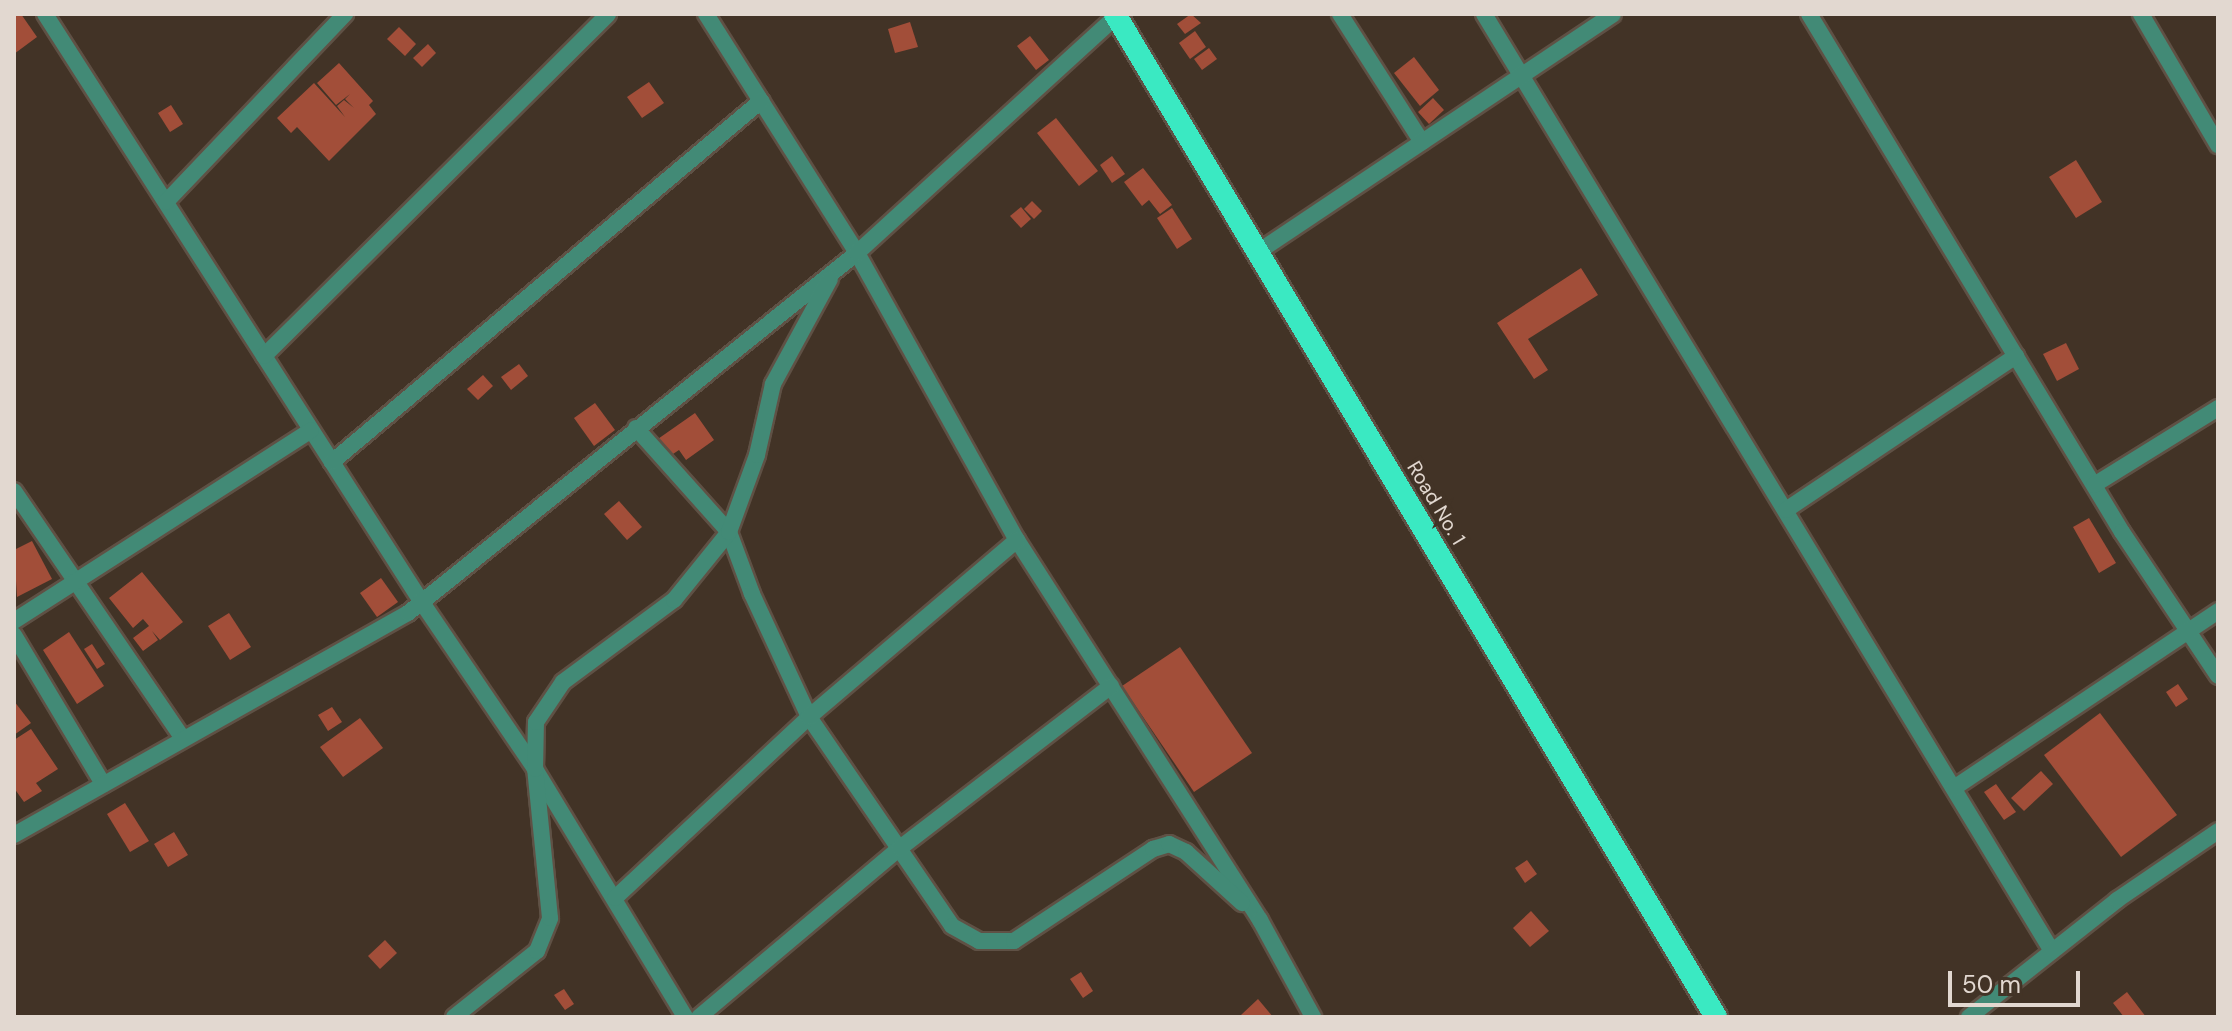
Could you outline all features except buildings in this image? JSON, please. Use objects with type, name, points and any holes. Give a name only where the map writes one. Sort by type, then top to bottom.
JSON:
[{"type":"highway","name":"Road No. 1","points":[[1116,15],[1716,1017]]},
{"type":"street","points":[[45,14],[421,601],[535,769],[685,1017]]},
{"type":"street","points":[[166,202],[345,14]]},
{"type":"street","points":[[264,356],[608,14]]},
{"type":"street","points":[[706,14],[857,253],[1017,540],[1260,920],[1313,1017]]},
{"type":"street","points":[[1340,14],[1422,142]]},
{"type":"street","points":[[1484,14],[2052,951]]},
{"type":"street","points":[[1258,252],[1613,14]]},
{"type":"street","points":[[1809,14],[2094,485],[2218,676]]},
{"type":"street","points":[[2141,14],[2218,145]]},
{"type":"street","points":[[14,835],[408,613],[857,253],[1116,15]]},
{"type":"street","points":[[332,462],[761,101]]},
{"type":"street","points":[[454,1017],[537,951],[550,918],[535,769],[536,722],[563,682],[674,600],[729,532],[757,455],[773,384],[835,270]]},
{"type":"street","points":[[1786,510],[2016,356]]},
{"type":"street","points":[[2094,485],[2218,408]]},
{"type":"street","points":[[636,428],[729,532],[752,594],[809,717],[900,848],[933,904],[952,926],[979,941],[1014,941],[1153,849],[1169,844],[1186,852],[1260,920]]},
{"type":"street","points":[[14,621],[311,430]]},
{"type":"street","points":[[14,491],[183,739]]},
{"type":"street","points":[[615,898],[809,717],[1017,540]]},
{"type":"street","points":[[1954,788],[2218,611]]},
{"type":"street","points":[[14,635],[103,784]]},
{"type":"street","points":[[699,1017],[900,848],[1111,686]]},
{"type":"street","points":[[1969,1017],[2117,900],[2218,831]]}]
